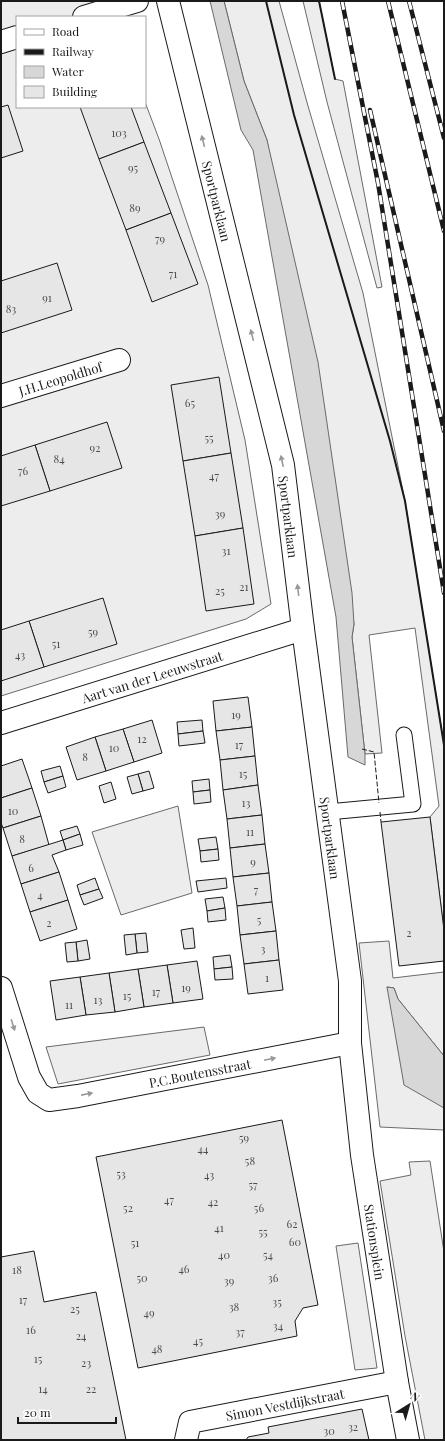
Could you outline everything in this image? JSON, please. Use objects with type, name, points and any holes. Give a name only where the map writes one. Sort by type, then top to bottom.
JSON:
[{"type":"street","points":[[87,16],[137,1]]},
{"type":"street","name":"Sportparklaan","points":[[168,1],[283,465],[303,629],[350,981],[350,1043]]},
{"type":"street","points":[[1,42],[16,37]]},
{"type":"street","name":"J.H.Leopoldhof","points":[[1,396],[119,360]]},
{"type":"street","name":"Aart van der Leeuwstraat","points":[[1,723],[303,629]]},
{"type":"street","name":"P.C.Boutensstraat","points":[[1,988],[29,1077],[38,1093],[49,1100],[78,1096],[350,1043]]},
{"type":"street","name":"Stationsplein","points":[[350,1043],[362,1155],[397,1382],[408,1440]]},
{"type":"street","name":"Simon Vestdijkstraat","points":[[186,1440],[190,1422],[397,1382]]},
{"type":"lane","points":[[328,812],[413,804],[404,735]]},
{"type":"shaded area","points":[[1,1],[106,1],[112,16],[16,16],[16,108],[146,108],[146,105],[208,285],[245,440],[271,604],[246,619],[1,696]]},
{"type":"shaded area","points":[[224,1],[279,1],[363,293],[405,501],[444,745],[444,930],[430,817],[439,806],[415,628],[369,635],[382,753],[365,754],[352,637],[354,624],[267,140],[244,81]]},
{"type":"shaded area","points":[[303,1],[319,1],[335,79],[343,81],[382,287],[377,288],[327,102]]},
{"type":"shaded area","points":[[178,806],[192,893],[121,915],[92,832]]},
{"type":"shaded area","points":[[389,941],[393,978],[444,972],[444,1056],[398,999],[394,988],[387,987],[444,1108],[444,1130],[380,1127],[359,943]]},
{"type":"shaded area","points":[[204,1027],[210,1055],[58,1084],[46,1047]]},
{"type":"shaded area","points":[[430,1161],[444,1252],[444,1440],[425,1440],[405,1336],[380,1181],[411,1175],[409,1162]]},
{"type":"shaded area","points":[[358,1243],[377,1368],[355,1370],[336,1246]]},
{"type":"water","points":[[210,1],[224,1],[244,81],[267,140],[318,362],[352,593],[354,624],[352,637],[365,765],[348,757],[336,617],[253,150],[241,130]]},
{"type":"water","points":[[387,987],[394,988],[398,999],[444,1056],[444,1108],[404,1085]]},
{"type":"building","points":[[8,105],[23,151],[1,158],[1,107]]},
{"type":"building","points":[[80,108],[131,108],[144,142],[99,159]]},
{"type":"building","points":[[144,142],[171,213],[126,230],[99,159]]},
{"type":"building","points":[[171,213],[198,284],[152,302],[126,230]]},
{"type":"building","points":[[57,263],[72,310],[1,333],[1,281]]},
{"type":"building","points":[[219,377],[231,453],[183,461],[171,385]]},
{"type":"building","points":[[107,422],[122,468],[50,491],[35,445]]},
{"type":"building","points":[[35,445],[50,491],[1,506],[1,456]]},
{"type":"building","points":[[231,453],[243,528],[195,536],[183,461]]},
{"type":"building","points":[[243,528],[254,604],[206,611],[195,536]]},
{"type":"building","points":[[103,598],[117,644],[44,667],[29,621]]},
{"type":"building","points":[[29,621],[44,667],[1,681],[1,630]]},
{"type":"building","points":[[248,697],[252,727],[216,731],[213,701]]},
{"type":"building","points":[[152,720],[162,753],[134,762],[123,729]]},
{"type":"building","points":[[202,720],[203,731],[178,734],[177,722]]},
{"type":"building","points":[[252,727],[255,756],[220,760],[216,731]]},
{"type":"building","points":[[123,729],[134,762],[106,771],[95,737]]},
{"type":"building","points":[[203,731],[205,743],[179,746],[178,734]]},
{"type":"building","points":[[95,737],[106,771],[77,780],[66,747]]},
{"type":"building","points":[[255,756],[258,785],[223,790],[220,760]]},
{"type":"building","points":[[22,759],[32,788],[1,798],[1,766]]},
{"type":"building","points":[[60,766],[63,776],[44,782],[41,771]]},
{"type":"building","points":[[149,771],[154,788],[143,791],[138,774]]},
{"type":"building","points":[[138,774],[143,791],[132,794],[127,777]]},
{"type":"building","points":[[63,776],[66,787],[48,793],[44,782]]},
{"type":"building","points":[[209,779],[210,790],[193,792],[192,781]]},
{"type":"building","points":[[111,782],[116,799],[104,803],[99,786]]},
{"type":"building","points":[[258,785],[262,815],[227,819],[223,790]]},
{"type":"building","points":[[32,788],[41,816],[3,828],[1,823],[1,798]]},
{"type":"building","points":[[210,790],[211,802],[194,804],[193,792]]},
{"type":"building","points":[[262,815],[265,844],[230,848],[227,819]]},
{"type":"building","points":[[41,816],[49,845],[12,856],[3,828]]},
{"type":"building","points":[[430,817],[444,930],[444,961],[399,966],[381,822]]},
{"type":"building","points":[[77,826],[80,834],[63,840],[60,831]]},
{"type":"building","points":[[80,834],[83,845],[66,850],[63,840]]},
{"type":"building","points":[[216,837],[218,849],[200,851],[198,839]]},
{"type":"building","points":[[63,840],[66,850],[52,855],[59,872],[21,884],[12,856]]},
{"type":"building","points":[[265,844],[269,873],[233,877],[230,848]]},
{"type":"building","points":[[218,849],[219,860],[201,862],[200,851]]},
{"type":"building","points":[[59,872],[68,900],[30,912],[21,884]]},
{"type":"building","points":[[269,873],[272,902],[237,906],[233,877]]},
{"type":"building","points":[[95,878],[99,889],[80,895],[77,885]]},
{"type":"building","points":[[226,878],[227,888],[198,892],[196,881]]},
{"type":"building","points":[[99,889],[103,898],[84,905],[80,895]]},
{"type":"building","points":[[223,897],[225,908],[207,911],[205,899]]},
{"type":"building","points":[[68,900],[77,929],[40,941],[30,912]]},
{"type":"building","points":[[272,902],[276,931],[240,935],[237,906]]},
{"type":"building","points":[[225,908],[226,920],[208,922],[207,911]]},
{"type":"building","points":[[193,928],[195,948],[184,949],[181,930]]},
{"type":"building","points":[[276,931],[279,960],[244,964],[240,935]]},
{"type":"building","points":[[146,933],[148,952],[137,953],[135,934]]},
{"type":"building","points":[[135,934],[137,953],[126,955],[124,935]]},
{"type":"building","points":[[87,940],[90,959],[78,961],[76,942]]},
{"type":"building","points":[[76,942],[78,961],[67,962],[65,943]]},
{"type":"building","points":[[230,955],[232,967],[214,969],[213,957]]},
{"type":"building","points":[[279,960],[283,990],[248,994],[244,964]]},
{"type":"building","points":[[197,961],[203,999],[173,1003],[167,965]]},
{"type":"building","points":[[167,965],[173,1003],[144,1007],[138,969]]},
{"type":"building","points":[[232,967],[233,979],[215,980],[214,969]]},
{"type":"building","points":[[138,969],[144,1007],[115,1012],[109,973]]},
{"type":"building","points":[[109,973],[115,1012],[86,1015],[80,977]]},
{"type":"building","points":[[80,977],[86,1015],[56,1020],[50,981]]},
{"type":"building","points":[[282,1120],[318,1305],[303,1308],[295,1321],[297,1336],[138,1368],[96,1157]]},
{"type":"building","points":[[34,1251],[44,1302],[96,1292],[126,1440],[1,1440],[1,1257]]},
{"type":"building","points":[[362,1409],[369,1440],[246,1440],[248,1437],[269,1433],[268,1427]]},
{"type":"railway","points":[[342,1],[378,183],[444,593]]},
{"type":"railway","points":[[388,1],[444,231]]},
{"type":"railway","points":[[409,1],[444,138]]},
{"type":"railway","points":[[370,110],[444,431]]},
{"type":"fence","points":[[362,749],[374,752],[379,803]]},
{"type":"fence","points":[[380,812],[381,822]]},
{"type":"wall","points":[[266,1],[294,115],[390,441],[405,501],[444,745]]},
{"type":"wall","points":[[319,1],[335,79]]}]
